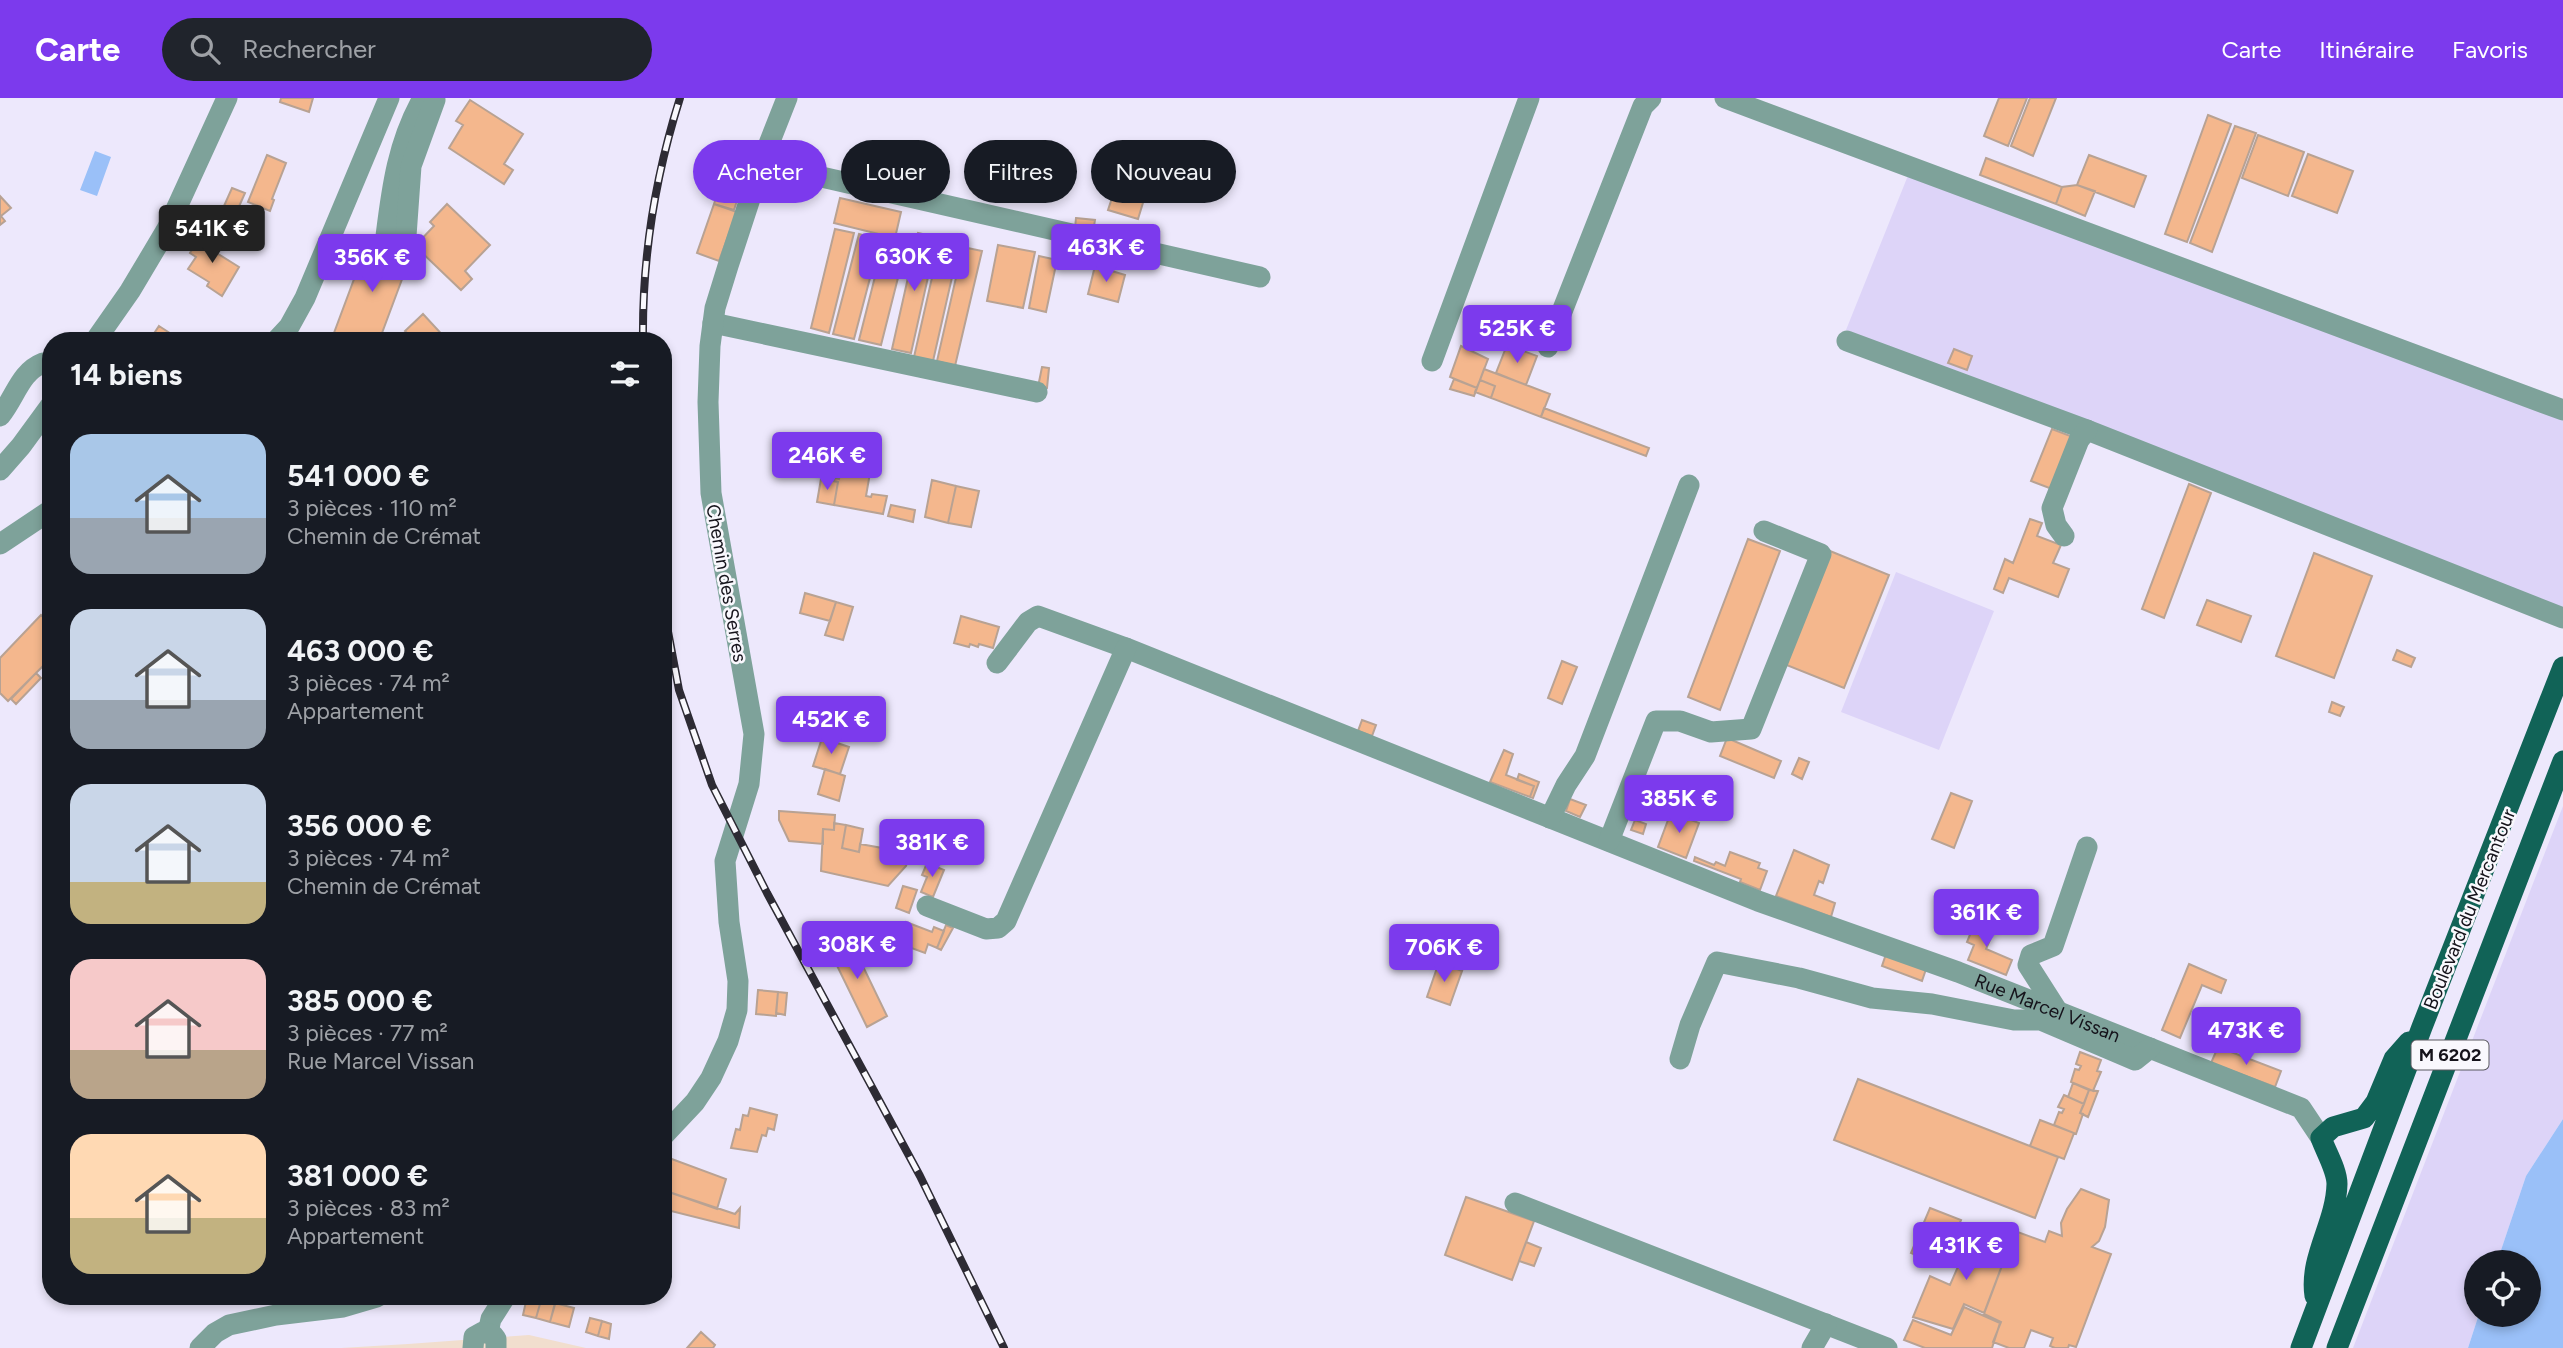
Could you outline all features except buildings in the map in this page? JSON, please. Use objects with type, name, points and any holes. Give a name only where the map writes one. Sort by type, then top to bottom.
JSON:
[{"type":"main road","name":"Boulevard du Mercantour","points":[[2301,1348],[2422,1027],[2563,667]]},
{"type":"main road","name":"Boulevard du Mercantour","points":[[2337,1348],[2563,761]]},
{"type":"main road","points":[[2316,1307],[2312,1280],[2334,1212],[2337,1181],[2320,1138],[2333,1126],[2364,1118],[2376,1102],[2394,1059],[2422,1027]]},
{"type":"street","points":[[101,332],[130,291],[167,229],[227,98]]},
{"type":"street","points":[[284,332],[305,298],[389,98]]},
{"type":"street","points":[[423,98],[410,123],[392,180],[396,236],[411,166],[436,98]]},
{"type":"street","name":"Chemin des Serres","points":[[770,140],[787,98]]},
{"type":"street","points":[[1432,361],[1528,98]]},
{"type":"street","points":[[1548,347],[1643,106],[1651,98]]},
{"type":"street","points":[[1725,98],[2563,410]]},
{"type":"street","points":[[827,178],[1259,277]]},
{"type":"street","name":"Chemin des Serres","points":[[672,1126],[703,1093],[719,1062],[737,1010],[738,981],[729,922],[725,860],[743,808],[752,770],[754,734],[709,475],[708,402],[713,323],[724,276],[748,203]]},
{"type":"street","points":[[713,323],[1037,392]]},
{"type":"street","points":[[1847,341],[2087,430],[2563,618]]},
{"type":"street","points":[[0,416],[13,400],[26,373],[42,364]]},
{"type":"street","points":[[0,470],[42,417]]},
{"type":"street","points":[[2064,536],[2056,524],[2052,508],[2079,440],[2087,430]]},
{"type":"street","points":[[1550,818],[1585,755],[1689,485]]},
{"type":"street","points":[[0,544],[42,516]]},
{"type":"street","points":[[1609,841],[1656,721],[1679,721],[1712,732],[1751,729],[1821,554],[1764,531]]},
{"type":"street","name":"Rue Marcel Vissan","points":[[997,663],[1028,622],[1038,616],[1126,648],[1758,901],[1958,972],[2301,1108],[2320,1138]]},
{"type":"street","points":[[927,906],[986,929],[998,928],[1006,921],[1126,648]]},
{"type":"street","points":[[2058,1012],[2028,965],[2031,955],[2053,947],[2087,848]]},
{"type":"street","points":[[1680,1059],[1690,1025],[1717,962],[1799,978],[1872,998],[1932,1004],[2014,1020],[2041,1020],[2135,1059],[2150,1048]]},
{"type":"street","points":[[1515,1203],[1887,1348]]},
{"type":"street","points":[[200,1348],[215,1333],[229,1325],[276,1315],[350,1305]]},
{"type":"street","points":[[477,1344],[500,1305]]},
{"type":"street","points":[[1812,1348],[1826,1324]]},
{"type":"shaded area","points":[[1909,173],[2563,419],[2563,608],[1846,330]]},
{"type":"shaded area","points":[[1896,572],[1994,611],[1939,750],[1841,712]]},
{"type":"shaded area","points":[[2563,806],[2563,1119],[2526,1176],[2501,1250],[2464,1250],[2464,1327],[2475,1327],[2468,1348],[2353,1348]]},
{"type":"shaded area","points":[[529,1335],[586,1348],[341,1348],[408,1344]]},
{"type":"water","points":[[95,151],[111,157],[97,196],[80,190]]},
{"type":"water","points":[[2563,1119],[2563,1348],[2468,1348],[2475,1327],[2541,1327],[2541,1250],[2501,1250],[2526,1176]]},
{"type":"railway","points":[[643,332],[645,279],[652,218],[680,98]]},
{"type":"railway","points":[[672,653],[679,690],[712,785],[767,893],[920,1176],[1004,1348]]}]
